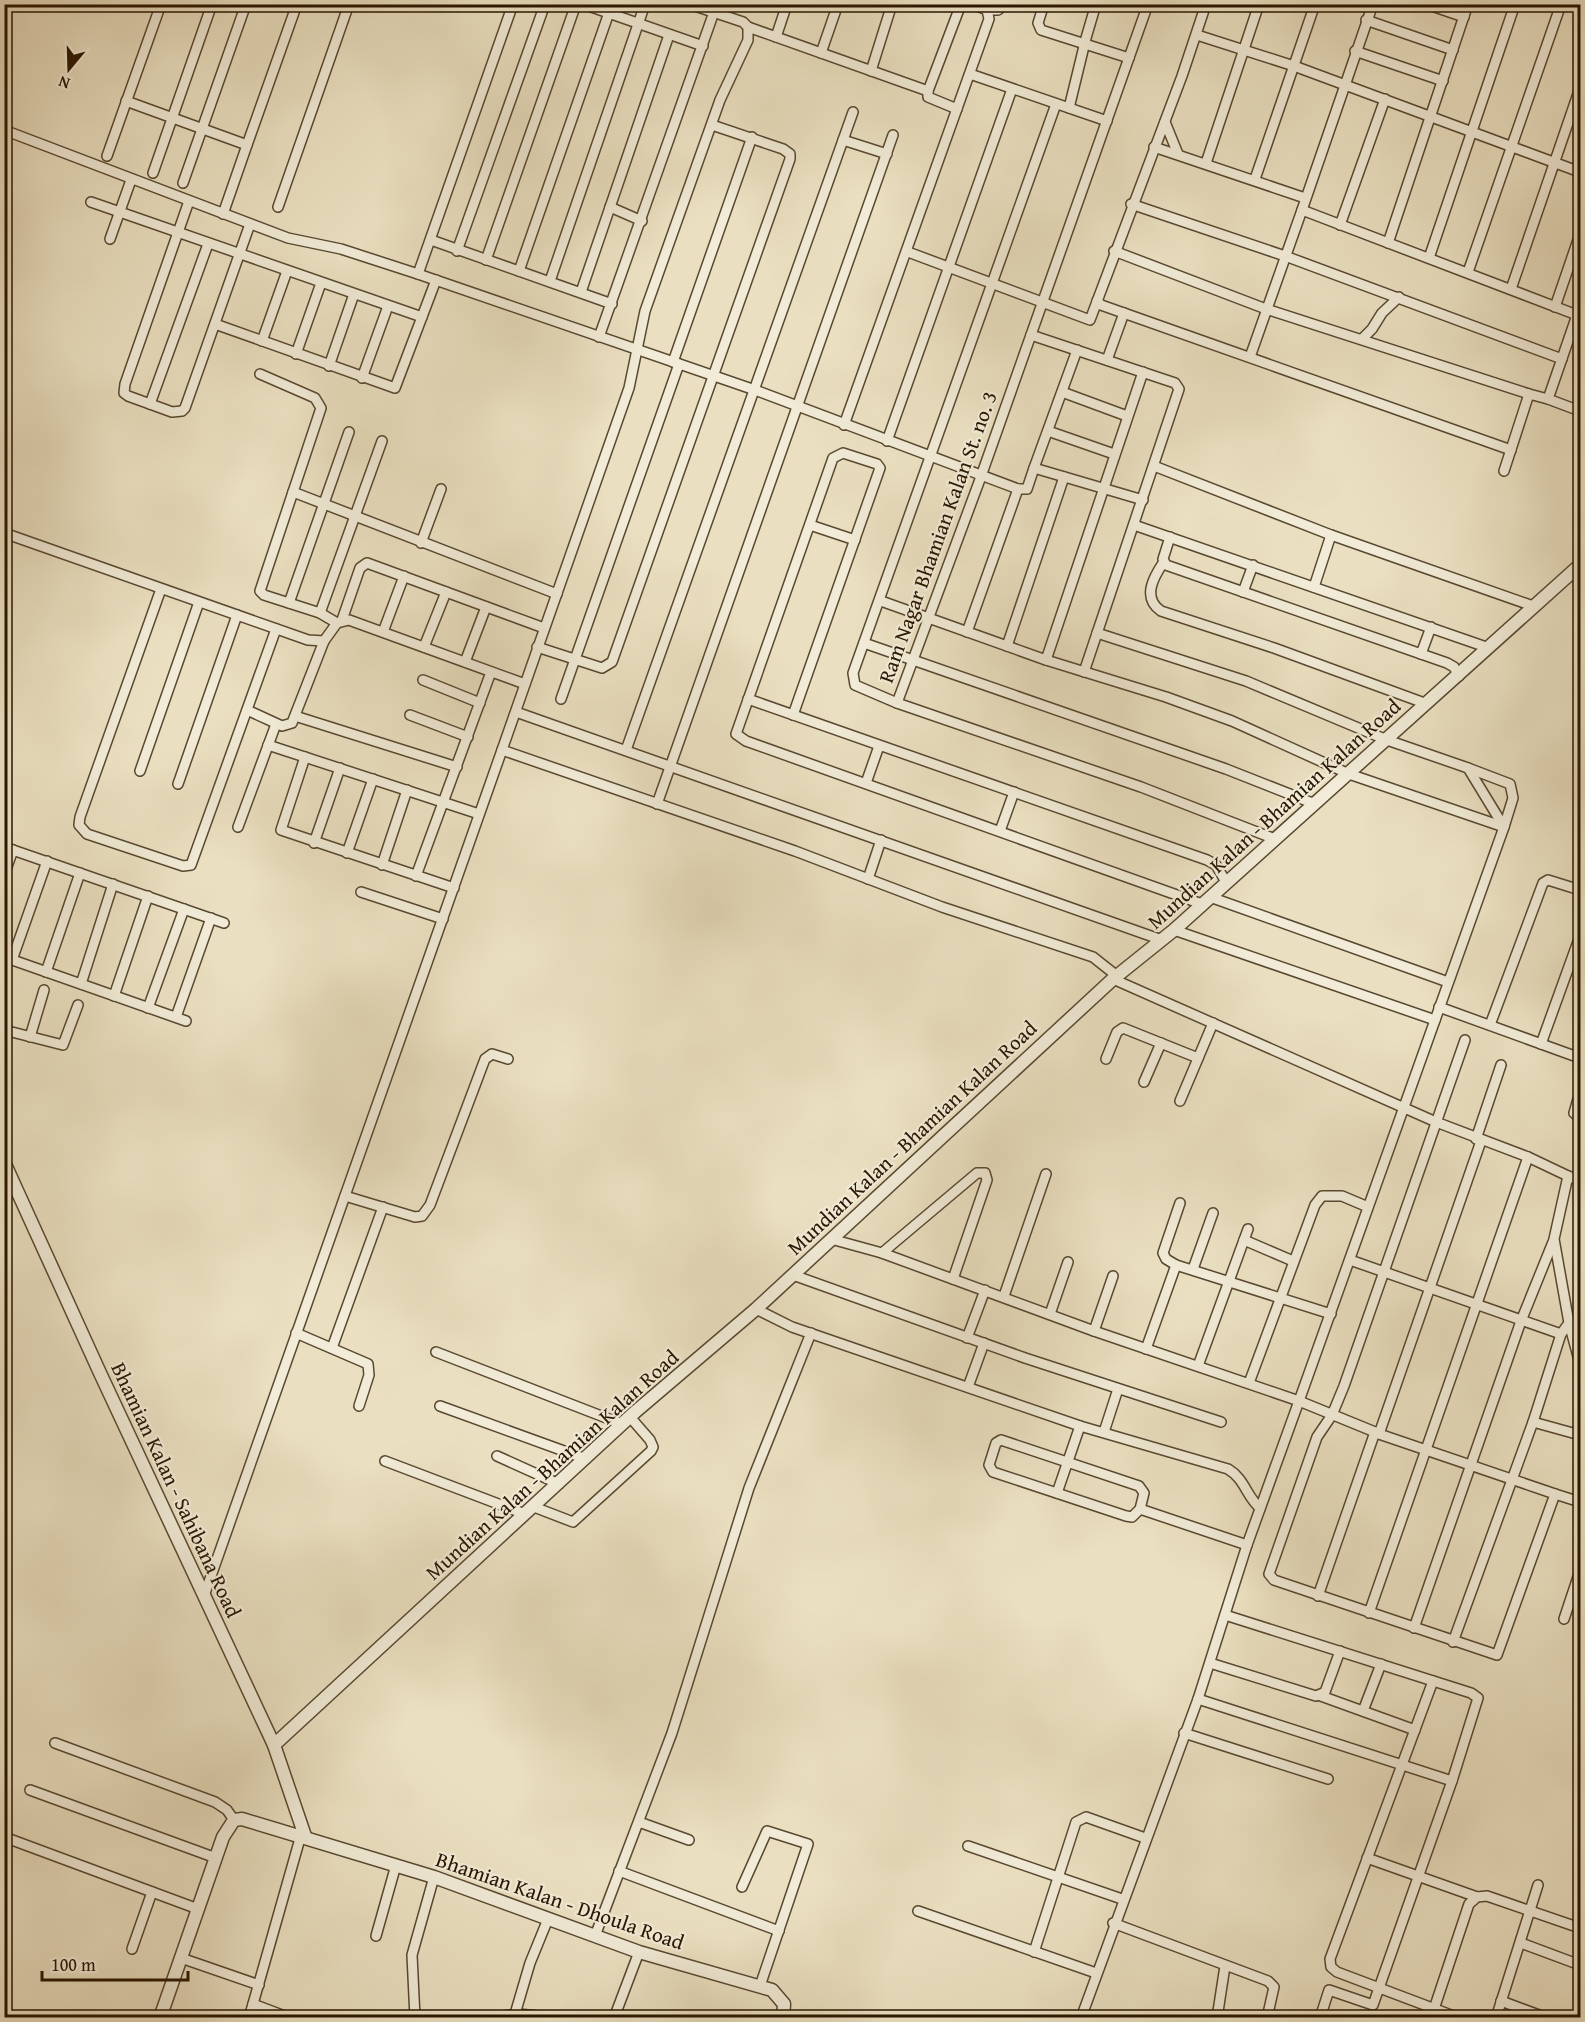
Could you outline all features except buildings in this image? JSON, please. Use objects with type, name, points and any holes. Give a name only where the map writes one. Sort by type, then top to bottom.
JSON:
[{"type":"street","points":[[107,156],[161,4]]},
{"type":"street","points":[[153,172],[212,4]]},
{"type":"street","points":[[183,183],[246,4]]},
{"type":"street","points":[[223,214],[297,4]]},
{"type":"street","points":[[278,207],[349,4]]},
{"type":"street","points":[[418,274],[513,4]]},
{"type":"street","points":[[457,251],[546,4]]},
{"type":"street","points":[[486,260],[576,4]]},
{"type":"street","points":[[583,4],[610,9],[638,25],[703,46]]},
{"type":"street","points":[[549,281],[645,4]]},
{"type":"street","points":[[689,4],[928,91]]},
{"type":"street","points":[[776,37],[787,4]]},
{"type":"street","points":[[821,53],[838,4]]},
{"type":"street","points":[[871,71],[892,4]]},
{"type":"street","points":[[957,109],[932,101],[928,97],[928,91],[961,4]]},
{"type":"street","points":[[972,4],[987,10],[998,10],[1005,4]]},
{"type":"street","points":[[1044,4],[1038,23],[1041,30],[1129,58]]},
{"type":"street","points":[[1069,108],[1096,4]]},
{"type":"street","name":"Ram Nagar Bhamian Kalan St. no. 3","points":[[1148,4],[981,475],[897,703],[1141,787],[1275,839]]},
{"type":"street","points":[[908,252],[1090,320],[1131,204],[1165,122],[1197,35],[1206,4]]},
{"type":"street","points":[[1206,163],[1259,4]]},
{"type":"street","points":[[1256,179],[1315,4]]},
{"type":"street","points":[[1250,357],[1373,4]]},
{"type":"street","points":[[1426,4],[1464,16]]},
{"type":"street","points":[[1388,243],[1429,114],[1443,81],[1468,4]]},
{"type":"street","points":[[1429,258],[1515,4]]},
{"type":"street","points":[[519,271],[610,9]]},
{"type":"street","points":[[844,425],[908,252],[989,20],[987,10]]},
{"type":"street","points":[[1468,272],[1558,10]]},
{"type":"street","points":[[599,338],[714,12]]},
{"type":"street","points":[[1366,21],[1453,50]]},
{"type":"street","points":[[204,1596],[629,388],[645,311],[720,100],[748,40],[748,27]]},
{"type":"street","points":[[581,292],[669,35]]},
{"type":"street","points":[[1197,35],[1294,66],[1429,114],[1581,172]]},
{"type":"street","points":[[1355,51],[1443,81]]},
{"type":"street","points":[[970,74],[1107,121]]},
{"type":"street","points":[[1511,289],[1581,88]]},
{"type":"street","points":[[887,441],[1012,89]]},
{"type":"street","points":[[1340,225],[1386,99]]},
{"type":"street","points":[[126,101],[247,146]]},
{"type":"street","points":[[897,703],[855,686],[853,673],[1056,104]]},
{"type":"street","points":[[626,750],[853,112]]},
{"type":"street","points":[[1165,122],[1178,154]]},
{"type":"street","points":[[537,647],[602,668],[612,662],[790,159],[788,151],[712,125]]},
{"type":"street","points":[[4,130],[84,158],[131,180],[288,238],[341,249],[436,280],[755,390],[1018,489],[1027,489],[1077,350]]},
{"type":"street","points":[[657,804],[893,135]]},
{"type":"street","points":[[561,699],[752,137]]},
{"type":"street","points":[[843,140],[887,154]]},
{"type":"street","points":[[1154,147],[1256,179],[1305,198]]},
{"type":"street","points":[[110,239],[131,180]]},
{"type":"street","points":[[189,201],[123,389],[128,396],[172,412],[182,411],[185,408],[250,224]]},
{"type":"street","points":[[91,202],[422,317]]},
{"type":"street","points":[[1131,204],[1285,256],[1562,358]]},
{"type":"street","points":[[610,207],[642,221]]},
{"type":"street","points":[[1302,210],[1579,316],[1548,399]]},
{"type":"street","points":[[1555,307],[1581,234]]},
{"type":"street","points":[[431,240],[612,304]]},
{"type":"street","points":[[150,404],[208,244]]},
{"type":"street","points":[[1114,251],[1266,309],[1581,411]]},
{"type":"street","points":[[262,341],[287,271]]},
{"type":"street","points":[[215,324],[395,388],[436,280]]},
{"type":"street","points":[[296,354],[321,283]]},
{"type":"street","points":[[329,366],[354,294]]},
{"type":"street","points":[[1362,339],[1372,329],[1382,313],[1399,297]]},
{"type":"street","points":[[1097,301],[1101,305],[1511,450]]},
{"type":"street","points":[[362,378],[388,306]]},
{"type":"street","points":[[1107,360],[1125,313]]},
{"type":"street","points":[[1031,335],[1175,383],[1179,389],[1084,672]]},
{"type":"street","points":[[1046,660],[1143,372]]},
{"type":"street","points":[[260,374],[315,398],[321,408],[261,591],[264,595],[340,622],[349,620],[525,684]]},
{"type":"street","points":[[1062,392],[1127,416]]},
{"type":"street","points":[[1504,471],[1528,394]]},
{"type":"street","points":[[1048,431],[1114,454]]},
{"type":"street","points":[[289,603],[349,432]]},
{"type":"street","points":[[320,613],[382,441]]},
{"type":"street","points":[[793,715],[880,471],[877,464],[843,453],[835,454],[736,729],[740,738],[1000,831],[1448,982]]},
{"type":"street","points":[[1154,466],[1331,535],[1533,606]]},
{"type":"street","points":[[1035,468],[1143,500]]},
{"type":"street","points":[[1007,646],[1064,477]]},
{"type":"street","points":[[421,543],[441,489]]},
{"type":"street","points":[[967,632],[1018,489]]},
{"type":"street","points":[[293,492],[557,594]]},
{"type":"street","points":[[810,525],[855,540]]},
{"type":"street","points":[[1134,525],[1489,648]]},
{"type":"street","points":[[4,533],[308,640],[324,640]]},
{"type":"street","points":[[1314,587],[1331,535]]},
{"type":"street","points":[[1170,537],[1163,563],[1150,588],[1151,598],[1161,611],[1274,648],[1427,704]]},
{"type":"street","points":[[1163,563],[1454,666],[1459,676]]},
{"type":"street","points":[[247,710],[276,724],[288,726],[324,640],[340,622],[362,564],[371,564],[544,628]]},
{"type":"street","points":[[1243,591],[1253,565]]},
{"type":"street","name":"Mundian Kalan - Bhamian Kalan Road","points":[[274,1745],[626,1420],[756,1309],[1115,978],[1174,930],[1459,676],[1533,606],[1581,566]]},
{"type":"street","points":[[383,632],[404,576]]},
{"type":"street","points":[[161,589],[80,818],[79,825],[82,831],[183,866],[191,865],[276,629]]},
{"type":"street","points":[[424,647],[446,592]]},
{"type":"street","points":[[880,601],[1046,660],[1232,721],[1349,774],[1504,827]]},
{"type":"street","points":[[140,771],[198,602]]},
{"type":"street","points":[[465,662],[486,607]]},
{"type":"street","points":[[178,784],[237,615]]},
{"type":"street","points":[[1421,654],[1431,627]]},
{"type":"street","points":[[1080,2018],[1113,1923],[1198,1699],[1247,1545],[1405,1108],[1513,798],[1510,784],[1387,740],[1245,681],[1097,633]]},
{"type":"street","points":[[864,643],[1194,757],[1315,804]]},
{"type":"street","points":[[416,876],[491,672]]},
{"type":"street","points":[[423,680],[480,702]]},
{"type":"street","points":[[748,699],[1207,860],[1216,865],[1226,882]]},
{"type":"street","points":[[516,712],[672,765],[1162,940]]},
{"type":"street","points":[[410,715],[468,737]]},
{"type":"street","points":[[294,716],[457,767]]},
{"type":"street","points":[[238,827],[276,724]]},
{"type":"street","points":[[268,745],[479,814]]},
{"type":"street","points":[[866,783],[879,746]]},
{"type":"street","points":[[502,750],[795,851],[942,907],[1093,957],[1115,978],[1213,1023],[1436,1122],[1528,1157],[1581,1181]]},
{"type":"street","points":[[305,757],[281,830],[314,843],[454,888]]},
{"type":"street","points":[[314,843],[340,768]]},
{"type":"street","points":[[1468,768],[1504,827]]},
{"type":"street","points":[[347,853],[373,779]]},
{"type":"street","points":[[382,865],[407,790]]},
{"type":"street","points":[[1000,831],[1014,792]]},
{"type":"street","points":[[868,879],[881,840]]},
{"type":"street","points":[[4,875],[9,848],[224,922]]},
{"type":"street","points":[[47,861],[8,959],[186,1021]]},
{"type":"street","points":[[46,972],[80,873]]},
{"type":"street","points":[[1490,1025],[1543,883],[1548,880],[1555,881],[1581,890]]},
{"type":"street","points":[[81,984],[113,884]]},
{"type":"street","points":[[361,892],[443,919]]},
{"type":"street","points":[[114,996],[148,896]]},
{"type":"street","points":[[148,1008],[184,909]]},
{"type":"street","points":[[176,1017],[211,918]]},
{"type":"street","points":[[1174,930],[1435,1020]]},
{"type":"street","points":[[1541,1044],[1581,936]]},
{"type":"street","points":[[30,1037],[44,990]]},
{"type":"street","points":[[4,1030],[63,1045],[78,1005]]},
{"type":"street","points":[[1439,1007],[1581,1059]]},
{"type":"street","points":[[1180,1101],[1213,1023]]},
{"type":"street","points":[[1106,1059],[1117,1032],[1123,1028],[1198,1058]]},
{"type":"street","points":[[1465,1040],[1332,1415],[1317,1437],[1269,1574],[1274,1580],[1492,1656],[1499,1653],[1555,1494]]},
{"type":"street","points":[[1144,1082],[1161,1043]]},
{"type":"street","points":[[345,1196],[415,1217],[426,1212],[485,1059],[492,1054],[508,1059]]},
{"type":"street","points":[[1318,1596],[1431,1288],[1501,1065]]},
{"type":"street","points":[[1581,1092],[1574,1113],[1581,1118]]},
{"type":"street","points":[[1369,1613],[1528,1157]]},
{"type":"street","name":"Bhamian Kalan - Sahibana Road","points":[[4,1162],[274,1745],[303,1836]]},
{"type":"street","points":[[882,1253],[933,1208],[982,1171],[987,1175],[987,1180],[953,1279]]},
{"type":"street","points":[[1004,1296],[1046,1174]]},
{"type":"street","points":[[1414,1628],[1521,1321],[1554,1239],[1568,1176]]},
{"type":"street","points":[[1249,1383],[1315,1205],[1322,1196],[1342,1196],[1368,1207]]},
{"type":"street","points":[[1180,1203],[1163,1253],[1166,1259],[1176,1265],[1331,1314]]},
{"type":"street","points":[[332,1348],[383,1207]]},
{"type":"street","points":[[1193,1269],[1213,1213]]},
{"type":"street","points":[[1198,1366],[1248,1228]]},
{"type":"street","points":[[831,1239],[882,1253],[1094,1331],[1299,1401],[1377,1433],[1581,1502]]},
{"type":"street","points":[[1554,1239],[1569,1323],[1581,1364]]},
{"type":"street","points":[[1244,1240],[1293,1261]]},
{"type":"street","points":[[1350,1260],[1561,1334]]},
{"type":"street","points":[[1050,1314],[1068,1263]]},
{"type":"street","points":[[1146,1349],[1176,1265]]},
{"type":"street","points":[[793,1275],[967,1338],[1221,1422]]},
{"type":"street","points":[[1094,1331],[1113,1276]]},
{"type":"street","points":[[967,1338],[985,1290]]},
{"type":"street","points":[[756,1309],[778,1322],[1080,1426],[1228,1469],[1238,1474],[1254,1503],[1260,1508]]},
{"type":"street","points":[[1453,1642],[1533,1422],[1561,1334],[1569,1323],[1581,1320]]},
{"type":"street","points":[[595,1936],[672,1733],[749,1488],[811,1333]]},
{"type":"street","points":[[296,1334],[368,1364],[370,1369],[359,1406]]},
{"type":"street","points":[[968,1387],[984,1343]]},
{"type":"street","points":[[385,1461],[530,1510],[573,1522],[651,1451],[650,1440],[626,1420],[436,1352]]},
{"type":"street","points":[[1104,1432],[1118,1389]]},
{"type":"street","points":[[440,1406],[586,1459]]},
{"type":"street","points":[[1533,1422],[1581,1435]]},
{"type":"street","points":[[1057,1493],[1080,1426]]},
{"type":"street","points":[[1001,1440],[1143,1489],[1140,1509],[1132,1517],[1057,1493],[993,1472],[988,1465],[996,1443],[1001,1440]]},
{"type":"street","points":[[497,1456],[559,1484]]},
{"type":"street","points":[[1140,1509],[1247,1545]]},
{"type":"street","points":[[1564,1618],[1576,1601],[1581,1571]]},
{"type":"street","points":[[1225,1615],[1433,1681],[1478,1698],[1478,1705],[1452,1782],[1373,2005],[1329,1990],[1320,2018]]},
{"type":"street","points":[[1321,1696],[1340,1651]]},
{"type":"street","points":[[1210,1663],[1321,1696],[1415,1730]]},
{"type":"street","points":[[1363,1711],[1380,1664]]},
{"type":"street","points":[[1433,1681],[1330,1959],[1331,1967],[1338,1972],[1432,2013],[1459,2018]]},
{"type":"street","points":[[1198,1699],[1452,1782]]},
{"type":"street","points":[[1184,1733],[1328,1779]]},
{"type":"street","points":[[55,1743],[215,1802],[227,1810],[234,1820],[228,1826],[216,1858],[160,2018]]},
{"type":"street","points":[[30,1791],[216,1858]]},
{"type":"street","points":[[1034,1952],[1076,1822],[1086,1817],[1145,1838]]},
{"type":"street","name":"Bhamian Kalan - Dhoula Road","points":[[234,1820],[242,1819],[396,1865],[639,1952],[772,1990],[780,1996],[784,2004],[783,2018]]},
{"type":"street","points":[[639,1822],[689,1840]]},
{"type":"street","points":[[742,1887],[767,1831],[807,1844],[760,1986]]},
{"type":"street","points":[[249,2018],[303,1836]]},
{"type":"street","points":[[4,1837],[198,1909]]},
{"type":"street","points":[[968,1846],[1122,1899]]},
{"type":"street","points":[[1367,1858],[1477,1897],[1487,1896],[1581,1928]]},
{"type":"street","points":[[376,1936],[396,1865]]},
{"type":"street","points":[[619,1871],[779,1931]]},
{"type":"street","points":[[415,2018],[412,1955],[434,1878]]},
{"type":"street","points":[[1496,2018],[1532,1911],[1538,1885]]},
{"type":"street","points":[[132,1949],[152,1892]]},
{"type":"street","points":[[1432,2013],[1469,1904],[1477,1897]]},
{"type":"street","points":[[918,1911],[1096,1974]]},
{"type":"street","points":[[515,2014],[530,1963],[548,1919]]},
{"type":"street","points":[[1113,1923],[1269,1981],[1274,1987],[1267,2018]]},
{"type":"street","points":[[1521,1943],[1581,1965]]},
{"type":"street","points":[[614,2018],[639,1952]]},
{"type":"street","points":[[181,1958],[259,1985]]},
{"type":"street","points":[[1217,2018],[1225,1966]]},
{"type":"street","points":[[1501,2001],[1547,2018]]},
{"type":"street","points":[[253,2004],[290,2018]]},
{"type":"street","points":[[488,2018],[515,2014],[560,2018]]}]
